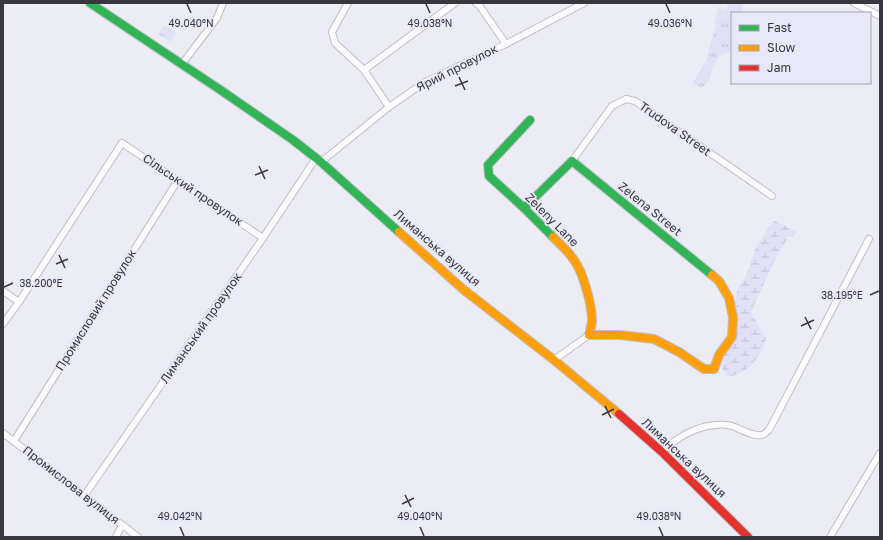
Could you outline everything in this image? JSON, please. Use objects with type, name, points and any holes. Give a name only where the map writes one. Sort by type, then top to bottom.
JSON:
[{"type":"street","name":"Лиманська вулиця","points":[[90,3],[293,140],[318,160],[464,290],[608,404],[662,452],[748,537]]},
{"type":"street","points":[[182,64],[217,18],[223,3]]},
{"type":"street","points":[[348,3],[332,32],[335,43],[364,70],[390,107]]},
{"type":"street","points":[[364,70],[455,3]]},
{"type":"street","points":[[476,3],[479,5],[506,44]]},
{"type":"street","name":"Ярий провулок","points":[[318,160],[425,82],[506,44],[584,3]]},
{"type":"street","points":[[854,3],[870,12]]},
{"type":"street","name":"Trudova Street","points":[[572,161],[612,106],[626,99],[635,102],[772,196]]},
{"type":"street","name":"Zeleny Lane","points":[[530,120],[488,164],[488,171],[490,176],[524,208],[575,261],[590,300],[592,320],[589,335]]},
{"type":"street","name":"Сільський провулок","points":[[19,302],[122,143],[263,238]]},
{"type":"street","name":"Лиманський провулок","points":[[84,496],[318,160]]},
{"type":"street","points":[[524,208],[572,161]]},
{"type":"street","name":"Zelena Street","points":[[572,161],[719,281],[729,298],[733,317],[732,337],[719,355],[714,369],[704,369],[679,352],[654,339],[589,335]]},
{"type":"street","name":"Промисловий провулок","points":[[14,441],[178,180]]},
{"type":"street","points":[[662,452],[682,436],[703,426],[718,424],[731,426],[755,435],[761,435],[769,430],[869,239]]},
{"type":"street","points":[[3,291],[19,302],[3,324]]},
{"type":"street","points":[[554,360],[589,335]]},
{"type":"street","name":"Промислова вулиця","points":[[3,433],[138,537]]},
{"type":"street","points":[[830,537],[880,453]]},
{"type":"street","points":[[116,537],[122,525]]},
{"type":"green space","points":[[729,3],[742,3],[743,12],[731,12],[731,51],[720,56],[713,66],[708,82],[704,86],[701,87],[693,84],[706,60],[716,25],[714,23],[719,7],[726,10]]},
{"type":"green space","points":[[164,25],[177,33],[171,42],[158,34]]},
{"type":"green space","points":[[775,221],[796,231],[793,236],[788,237],[777,256],[751,312],[766,339],[758,357],[752,364],[740,373],[727,377],[720,365],[733,340],[737,328],[735,302],[737,290],[746,276],[757,245]]},
{"type":"traffic: fast","points":[[90,3],[293,140],[321,162],[399,232]]},
{"type":"traffic: fast","points":[[530,120],[488,165],[489,176],[553,237]]},
{"type":"traffic: fast","points":[[524,208],[572,161],[712,275]]},
{"type":"traffic: slow","points":[[399,232],[464,290],[554,360],[619,414]]},
{"type":"traffic: slow","points":[[553,237],[574,260],[584,280],[592,314],[589,335],[620,335],[654,339],[679,352],[704,369],[714,369],[719,355],[732,337],[733,317],[729,298],[719,281],[712,275]]},
{"type":"traffic: jam","points":[[619,414],[662,452],[748,537]]}]
